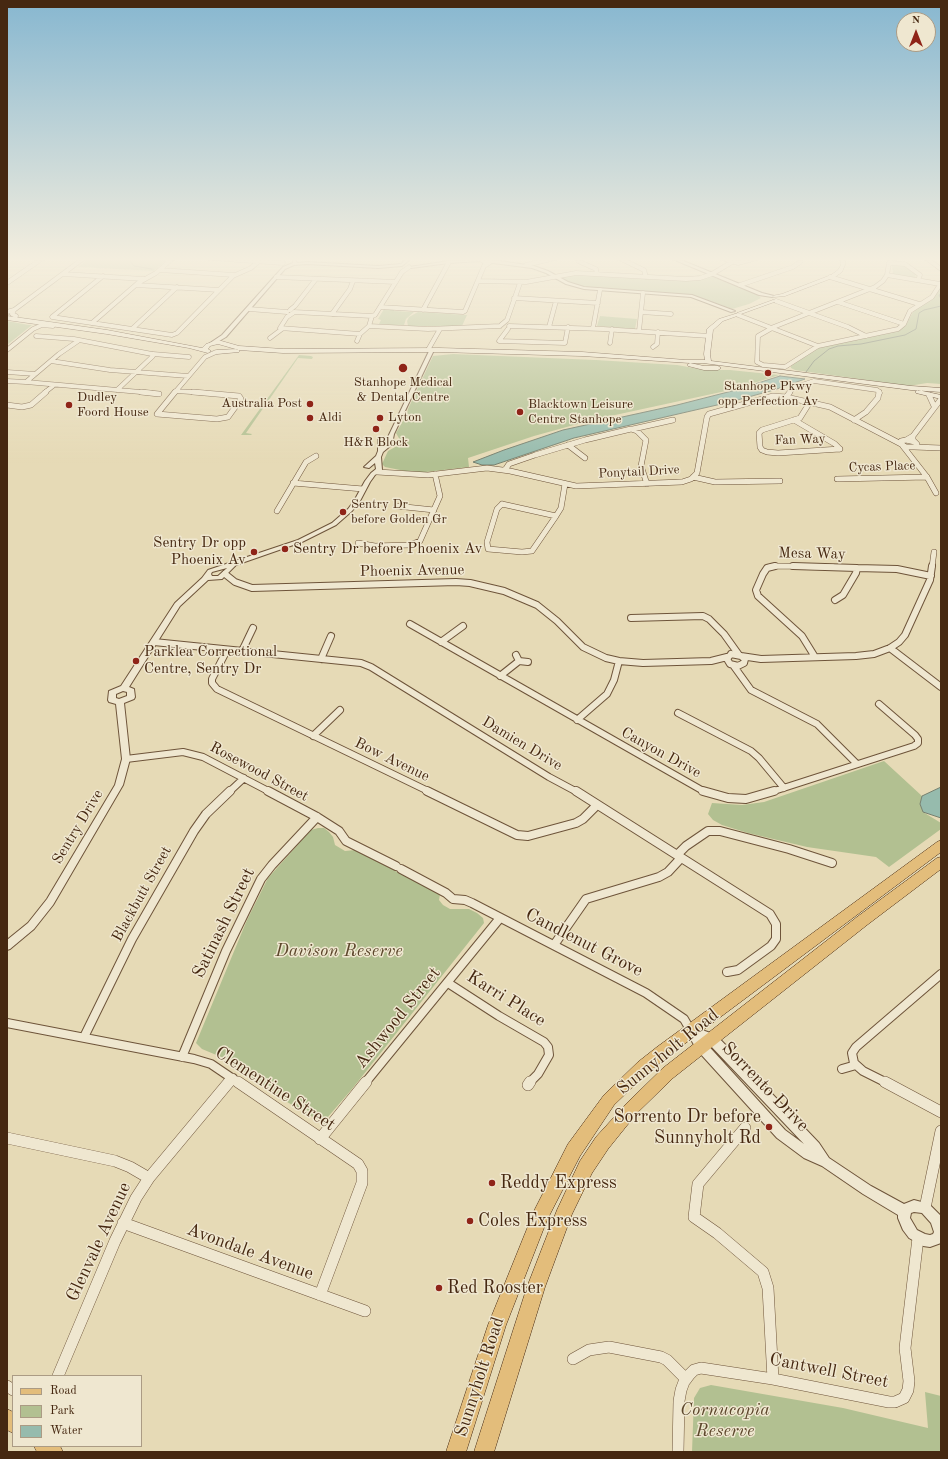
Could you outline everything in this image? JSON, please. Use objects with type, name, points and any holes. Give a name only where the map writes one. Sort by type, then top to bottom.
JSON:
[{"type":"main road","points":[[63,326],[119,334],[216,352],[234,350],[302,354],[429,351]]},
{"type":"main road","points":[[88,326],[185,342],[224,344],[245,349],[283,351],[429,351],[575,356],[681,364],[698,363],[929,393],[941,398]]},
{"type":"main road","points":[[698,363],[704,354],[708,329],[710,326]]},
{"type":"main road","points":[[707,335],[707,354],[709,364]]},
{"type":"main road","points":[[206,350],[205,347],[211,343]]},
{"type":"main road","points":[[216,352],[223,348],[224,344]]},
{"type":"main road","points":[[929,393],[941,390]]},
{"type":"main road","name":"Sunnyholt Road","points":[[456,1452],[497,1326],[541,1215],[574,1150],[600,1112],[618,1091],[643,1067],[941,845]]},
{"type":"main road","name":"Sunnyholt Road","points":[[484,1452],[536,1287],[565,1210],[576,1185],[602,1143],[646,1092],[707,1042],[862,921],[941,862]]},
{"type":"street","points":[[7,350],[35,326]]},
{"type":"street","points":[[33,329],[41,326]]},
{"type":"street","points":[[58,326],[69,327]]},
{"type":"street","points":[[113,326],[172,335],[177,333],[184,326]]},
{"type":"street","points":[[132,329],[135,326]]},
{"type":"street","points":[[211,343],[224,336],[233,326]]},
{"type":"street","points":[[358,341],[360,334],[369,326]]},
{"type":"street","points":[[370,326],[439,331],[486,327],[568,327],[707,335]]},
{"type":"street","points":[[639,331],[640,326]]},
{"type":"street","points":[[767,326],[818,346]]},
{"type":"street","points":[[777,326],[761,333],[758,336],[757,362],[759,364],[785,367],[818,346],[898,329],[901,326]]},
{"type":"street","points":[[846,326],[866,336]]},
{"type":"street","points":[[500,327],[502,334]]},
{"type":"street","points":[[509,327],[502,334],[499,341],[565,343],[568,327]]},
{"type":"street","points":[[270,338],[282,329],[360,334]]},
{"type":"street","points":[[610,343],[612,329]]},
{"type":"street","points":[[367,482],[367,469],[378,457],[406,404],[429,351],[439,334],[439,331]]},
{"type":"street","points":[[653,347],[657,344],[658,332]]},
{"type":"street","points":[[36,336],[74,339],[78,341],[153,354],[189,357]]},
{"type":"street","points":[[224,336],[224,344]]},
{"type":"street","points":[[26,382],[78,341]]},
{"type":"street","points":[[205,358],[206,350]]},
{"type":"street","points":[[176,391],[235,395],[241,399],[229,416],[223,419],[157,414],[176,391],[205,358],[216,352]]},
{"type":"street","points":[[117,390],[153,354]]},
{"type":"street","points":[[52,360],[106,370],[189,376]]},
{"type":"street","points":[[7,372],[35,374]]},
{"type":"street","points":[[7,381],[159,394]]},
{"type":"street","points":[[786,397],[793,388],[814,381],[877,390],[880,394],[878,398],[866,412],[854,420]]},
{"type":"street","points":[[7,405],[31,405],[53,386]]},
{"type":"street","points":[[929,393],[934,406]]},
{"type":"street","name":"Ponytail Drive","points":[[377,470],[414,475],[476,469],[505,470],[565,484],[586,486],[678,483],[693,477],[698,473],[707,417],[709,414],[768,397],[786,397],[830,407],[891,439],[903,442]]},
{"type":"street","points":[[903,442],[913,436],[934,406],[937,406],[941,398]]},
{"type":"street","points":[[794,420],[803,415],[810,402]]},
{"type":"street","points":[[505,470],[509,464],[568,444],[673,420]]},
{"type":"street","name":"Fan Way","points":[[794,420],[835,444],[840,449],[778,453],[762,450],[759,444],[760,433],[762,430],[794,420]]},
{"type":"street","points":[[634,429],[646,440],[641,466],[647,484]]},
{"type":"street","points":[[910,455],[914,445],[913,436]]},
{"type":"street","points":[[903,442],[914,445],[941,448]]},
{"type":"street","points":[[903,442],[907,454],[910,455],[927,477],[936,493]]},
{"type":"street","points":[[568,444],[585,458]]},
{"type":"street","points":[[279,509],[306,462],[316,456]]},
{"type":"street","points":[[124,688],[177,605],[204,579],[210,571],[300,541],[323,531],[338,521],[350,510],[367,482],[377,470],[378,457]]},
{"type":"street","points":[[367,469],[377,470]]},
{"type":"street","points":[[358,543],[375,546],[409,545],[417,543],[422,539],[440,494],[435,474]]},
{"type":"street","points":[[693,477],[715,482],[780,481]]},
{"type":"street","name":"Cycas Place","points":[[838,479],[927,477]]},
{"type":"street","points":[[293,483],[363,489]]},
{"type":"street","points":[[556,516],[502,504],[497,509],[487,542],[488,549],[522,552],[532,551],[556,516],[562,505],[565,484]]},
{"type":"street","points":[[396,506],[434,510]]},
{"type":"street","points":[[740,655],[761,659],[865,655],[890,648],[899,642],[905,635],[932,576],[934,555],[941,559]]},
{"type":"street","points":[[192,590],[223,577],[225,573],[241,560]]},
{"type":"street","name":"Mesa Way","points":[[815,657],[802,636],[758,596],[756,590],[767,568],[777,566],[898,569],[932,576]]},
{"type":"street","points":[[835,600],[843,595],[856,573],[857,568]]},
{"type":"street","points":[[216,569],[221,569],[225,573]]},
{"type":"street","name":"Phoenix Avenue","points":[[225,573],[235,582]]},
{"type":"street","points":[[208,574],[208,577],[216,579]]},
{"type":"street","name":"Phoenix Avenue","points":[[216,579],[235,582],[246,587],[256,588],[456,582],[485,586],[514,594],[537,605],[557,621],[583,647],[598,655],[619,661],[643,663],[711,660],[733,654],[740,655]]},
{"type":"street","points":[[631,618],[701,616],[709,619],[745,659],[742,676]]},
{"type":"street","name":"Canyon Drive","points":[[410,624],[706,793],[728,798],[746,799],[784,788],[914,746],[921,742],[879,704]]},
{"type":"street","points":[[441,642],[463,626]]},
{"type":"street","points":[[242,651],[253,628]]},
{"type":"street","points":[[321,659],[331,636]]},
{"type":"street","name":"Damien Drive","points":[[154,642],[361,663],[371,667],[549,777],[564,784],[597,806],[763,908],[770,914],[776,924],[776,939],[771,946],[738,970],[727,972]]},
{"type":"street","points":[[730,644],[727,660],[742,676],[748,686],[757,693],[817,724],[857,764]]},
{"type":"street","points":[[890,648],[941,687]]},
{"type":"street","name":"Bow Avenue","points":[[227,650],[214,675],[212,683],[217,689],[520,836],[532,836],[576,824],[597,806]]},
{"type":"street","points":[[500,676],[518,658],[528,662]]},
{"type":"street","points":[[743,664],[761,659]]},
{"type":"street","name":"Phoenix Avenue","points":[[711,660],[731,664],[743,664]]},
{"type":"street","points":[[577,720],[607,694],[614,680],[619,661]]},
{"type":"street","points":[[124,688],[130,690],[132,694],[128,700],[120,702],[112,700],[111,695],[117,690],[124,688]]},
{"type":"street","name":"Sentry Drive","points":[[7,946],[31,926],[50,902],[115,792],[122,777],[126,759],[120,702]]},
{"type":"street","points":[[313,736],[340,710]]},
{"type":"street","points":[[678,713],[751,751],[759,758],[784,788]]},
{"type":"street","name":"Rosewood Street","points":[[126,759],[177,753],[194,754],[203,757],[317,817],[339,831],[346,841],[446,892],[453,899]]},
{"type":"street","name":"Blackbutt Street","points":[[84,1037],[132,939],[194,831],[210,810],[244,778]]},
{"type":"street","name":"Satinash Street","points":[[182,1056],[226,951],[261,879],[272,865],[317,817]]},
{"type":"street","points":[[554,945],[579,906],[586,899],[659,877],[668,872],[686,846],[708,831],[720,831],[789,849],[832,863]]},
{"type":"street","name":"Candlenut Grove","points":[[453,899],[465,900],[646,993],[684,1019],[691,1031]]},
{"type":"street","name":"Ashwood Street","points":[[320,1139],[500,918]]},
{"type":"street","points":[[941,974],[856,1047],[852,1054],[856,1065],[867,1074],[941,1112]]},
{"type":"street","name":"Karri Place","points":[[448,982],[499,1016],[544,1042],[548,1047],[549,1055],[538,1074],[528,1085]]},
{"type":"street","name":"Clementine Street","points":[[7,1023],[182,1056],[211,1064],[358,1164],[361,1167],[363,1174],[362,1183],[320,1295]]},
{"type":"street","points":[[691,1031],[707,1042]]},
{"type":"street","name":"Sorrento Drive","points":[[707,1042],[815,1147],[826,1162]]},
{"type":"street","name":"Sorrento Drive","points":[[707,1042],[782,1134],[808,1154],[826,1162],[867,1190],[905,1212]]},
{"type":"street","points":[[842,1069],[856,1065]]},
{"type":"street","name":"Glenvale Avenue","points":[[58,1375],[123,1223],[136,1198],[149,1178],[233,1078]]},
{"type":"street","points":[[746,1128],[698,1184],[694,1217],[717,1233],[763,1272],[768,1288],[772,1379]]},
{"type":"street","points":[[925,1208],[941,1131]]},
{"type":"street","points":[[7,1138],[119,1162],[149,1178]]},
{"type":"street","points":[[914,1206],[925,1208],[936,1219],[940,1232],[937,1238],[930,1241],[918,1238],[912,1234],[904,1218],[905,1212],[907,1209],[914,1206]]},
{"type":"street","name":"Avondale Avenue","points":[[123,1223],[365,1311]]},
{"type":"street","name":"Cantwell Street","points":[[686,1379],[694,1370],[708,1368],[890,1402],[895,1402],[904,1398],[908,1390],[909,1381],[905,1348],[918,1238]]},
{"type":"street","points":[[573,1359],[589,1350],[609,1347],[661,1357],[667,1360],[686,1379],[681,1390],[679,1401],[678,1452]]},
{"type":"green space","points":[[7,326],[31,326],[7,345]]},
{"type":"green space","points":[[598,326],[636,326],[635,329]]},
{"type":"green space","points":[[905,326],[941,326],[941,384],[927,383],[909,386],[795,370],[791,368],[791,366],[824,345],[861,339],[900,330]]},
{"type":"green space","name":"Blacktown Leisure Centre Stanhope","points":[[453,354],[677,365],[705,370],[730,370],[779,375],[735,389],[592,420],[534,436],[468,458],[469,467],[426,472],[410,472],[385,467],[382,464],[388,451],[397,446],[400,440],[396,433],[407,414],[433,356]]},
{"type":"green space","points":[[299,355],[313,357],[312,359],[298,358],[246,433],[252,434],[241,435]]},
{"type":"green space","points":[[884,761],[922,796],[920,804],[923,812],[941,823],[941,829],[889,867],[876,857],[807,847],[748,833],[722,825],[713,820],[708,814],[712,803],[742,805],[764,802]]},
{"type":"green space","name":"Davison Reserve","points":[[324,828],[329,832],[333,837],[335,845],[345,851],[355,850],[440,894],[439,900],[443,905],[450,909],[469,909],[477,913],[483,918],[484,923],[352,1089],[327,1118],[316,1119],[282,1099],[226,1059],[202,1049],[196,1043],[247,920],[268,878],[311,830]]},
{"type":"green space","name":"Cornucopia Reserve","points":[[711,1385],[843,1408],[928,1428],[925,1392],[941,1396],[941,1452],[692,1452],[694,1398],[700,1388]]},
{"type":"water","points":[[780,376],[805,379],[774,390],[730,402],[574,438],[494,465],[482,465],[473,462],[563,430],[677,405],[736,390]]},
{"type":"water","points":[[941,787],[941,818],[923,812],[920,804],[922,796]]},
{"type":"waterway","points":[[806,372],[814,361],[829,349],[838,346],[861,344],[905,335],[916,329],[917,326]]},
{"type":"place","name":"Stanhope Medical & Dental Centre","points":[[403,368]]},
{"type":"place","name":"Stanhope Pkwy opp Perfection Av","points":[[768,373]]},
{"type":"place","name":"Australia Post","points":[[310,404]]},
{"type":"place","name":"Dudley Foord House","points":[[69,405]]},
{"type":"place","name":"Blacktown Leisure Centre Stanhope","points":[[520,412]]},
{"type":"place","name":"Aldi","points":[[310,418]]},
{"type":"place","name":"Lyton","points":[[380,418]]},
{"type":"place","name":"H&R Block","points":[[376,429]]},
{"type":"place","name":"Sentry Dr before Golden Gr","points":[[343,512]]},
{"type":"place","name":"Sentry Dr before Phoenix Av","points":[[285,549]]},
{"type":"place","name":"Sentry Dr opp Phoenix Av","points":[[254,552]]},
{"type":"place","name":"Parklea Correctional Centre, Sentry Dr","points":[[136,661]]},
{"type":"place","name":"Sorrento Dr before Sunnyholt Rd","points":[[769,1127]]},
{"type":"place","name":"Reddy Express","points":[[492,1183]]},
{"type":"place","name":"Coles Express","points":[[470,1221]]},
{"type":"place","name":"Red Rooster","points":[[439,1288]]}]
